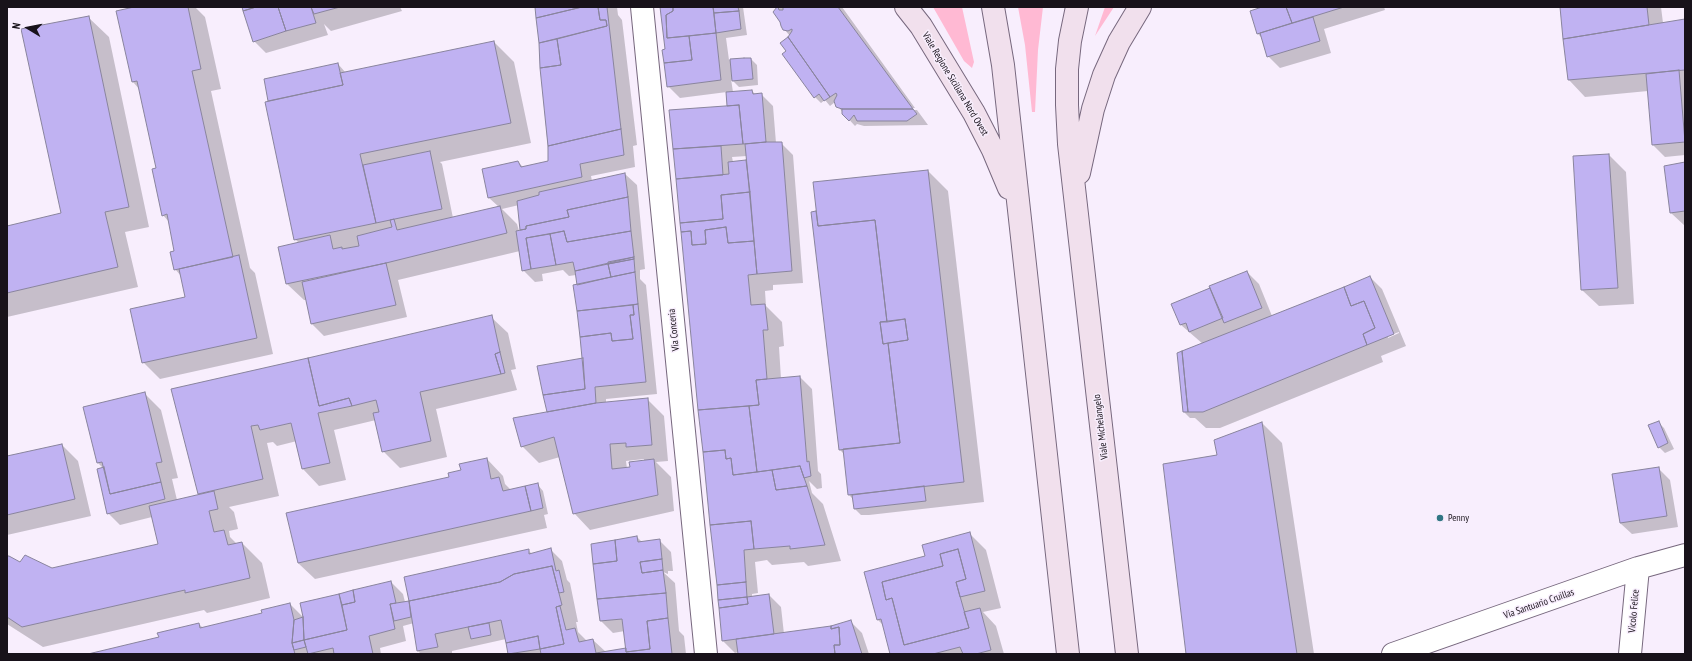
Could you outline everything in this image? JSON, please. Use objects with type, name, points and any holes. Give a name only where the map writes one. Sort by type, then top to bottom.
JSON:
[{"type":"street","name":"Via Conceria","points":[[642,7],[706,654]]},
{"type":"street","name":"Viale Regione Siciliana Nord Ovest","points":[[906,7],[920,26],[974,112],[993,150],[1018,207]]},
{"type":"street","points":[[993,7],[1003,65],[1068,654]]},
{"type":"street","name":"Viale Michelangelo","points":[[1077,7],[1070,41],[1067,69],[1066,105],[1075,200],[1127,654]]},
{"type":"street","points":[[1075,200],[1093,109],[1104,75],[1119,42],[1140,7]]},
{"type":"street","name":"Via Santuario Cruillas","points":[[1393,654],[1638,568],[1685,555]]},
{"type":"street","name":"Vicolo Felice","points":[[1630,654],[1638,568]]},
{"type":"shaded area","points":[[933,7],[962,7],[974,62],[972,68],[964,61]]},
{"type":"shaded area","points":[[1018,7],[1043,7],[1038,50],[1035,112],[1032,112],[1025,45]]},
{"type":"shaded area","points":[[1105,7],[1114,7],[1095,36]]},
{"type":"building","points":[[134,7],[188,7],[201,69],[192,71],[233,257],[174,270],[170,252],[174,251],[167,214],[162,216],[152,169],[156,168],[137,81],[132,82],[116,11]]},
{"type":"building","points":[[242,7],[256,7],[243,11]]},
{"type":"building","points":[[256,7],[278,7],[286,31],[253,42],[243,11]]},
{"type":"building","points":[[278,7],[311,7],[316,23],[286,31]]},
{"type":"building","points":[[311,7],[340,7],[314,14]]},
{"type":"building","points":[[535,7],[582,7],[536,18]]},
{"type":"building","points":[[582,7],[598,7],[600,20],[606,20],[607,26],[539,43],[536,18]]},
{"type":"building","points":[[598,7],[607,7],[621,129],[548,146],[540,68],[561,65],[557,39],[607,26],[606,20],[600,20]]},
{"type":"building","points":[[660,7],[673,7],[673,11],[666,15],[667,38],[689,36],[692,60],[664,63],[662,50],[665,49]]},
{"type":"building","points":[[673,7],[713,7],[716,33],[667,38],[666,15],[673,11]]},
{"type":"building","points":[[713,7],[738,7],[739,11],[714,13]]},
{"type":"building","points":[[777,7],[779,10],[783,10],[783,7],[838,7],[913,109],[842,109],[836,107],[834,101],[837,95],[836,93],[830,97],[788,37],[792,29],[788,31],[783,30],[780,22],[773,12]]},
{"type":"building","points":[[1262,7],[1286,7],[1292,23],[1257,34],[1250,11]]},
{"type":"building","points":[[1286,7],[1344,7],[1292,23]]},
{"type":"building","points":[[1560,7],[1647,7],[1649,25],[1563,39]]},
{"type":"building","points":[[739,11],[741,29],[716,33],[714,13]]},
{"type":"building","points":[[89,16],[129,207],[105,212],[118,267],[7,293],[7,226],[61,213],[21,29]]},
{"type":"building","points":[[1313,17],[1320,41],[1267,57],[1260,33]]},
{"type":"building","points":[[1685,19],[1685,70],[1568,80],[1563,39]]},
{"type":"building","points":[[716,33],[721,80],[667,87],[664,63],[692,60],[689,36]]},
{"type":"building","points":[[788,37],[830,97],[824,101],[819,94],[814,98],[782,54],[786,51],[780,43]]},
{"type":"building","points":[[557,39],[561,65],[540,68],[539,43]]},
{"type":"building","points":[[494,41],[511,123],[360,154],[376,223],[294,240],[265,102],[343,85],[340,73]]},
{"type":"building","points":[[751,58],[753,79],[732,81],[730,59]]},
{"type":"building","points":[[338,63],[343,85],[268,101],[264,79]]},
{"type":"building","points":[[1679,70],[1685,142],[1652,145],[1646,74]]},
{"type":"building","points":[[752,90],[753,94],[762,93],[766,142],[743,144],[739,105],[727,106],[726,92]]},
{"type":"building","points":[[739,105],[743,144],[673,149],[669,110]]},
{"type":"building","points":[[842,109],[913,109],[917,114],[907,121],[857,121],[854,115],[849,121],[842,114]]},
{"type":"building","points":[[621,129],[624,155],[580,164],[582,177],[488,198],[482,169],[518,161],[521,167],[548,161],[548,146]]},
{"type":"building","points":[[782,142],[792,271],[757,274],[745,144]]},
{"type":"building","points":[[721,146],[723,175],[676,179],[673,149]]},
{"type":"building","points":[[430,151],[442,209],[376,223],[363,165]]},
{"type":"building","points":[[1609,154],[1618,288],[1581,290],[1573,156]]},
{"type":"building","points":[[746,160],[750,192],[721,195],[723,219],[680,223],[676,179],[729,174],[728,162]]},
{"type":"building","points":[[1685,162],[1685,211],[1670,213],[1664,166]]},
{"type":"building","points":[[928,170],[964,482],[848,495],[843,449],[900,443],[888,343],[908,340],[905,319],[887,322],[875,220],[818,226],[813,182]]},
{"type":"building","points":[[625,173],[628,197],[567,210],[569,217],[526,226],[526,229],[520,230],[517,201],[539,195],[539,192]]},
{"type":"building","points":[[750,192],[754,241],[728,243],[726,227],[705,230],[706,244],[692,245],[691,231],[681,232],[680,223],[723,219],[721,195]]},
{"type":"building","points":[[628,197],[631,231],[567,242],[564,231],[526,238],[531,269],[522,271],[516,231],[526,229],[526,226],[569,217],[567,210]]},
{"type":"building","points":[[500,206],[507,233],[386,263],[286,284],[278,247],[330,235],[333,249],[359,246],[357,236],[392,227],[390,220],[394,219],[397,230]]},
{"type":"building","points":[[816,211],[818,226],[875,220],[887,322],[880,322],[883,344],[888,343],[900,443],[839,450],[811,212]]},
{"type":"building","points":[[726,227],[728,243],[754,241],[757,274],[748,275],[751,305],[765,304],[768,330],[763,330],[767,379],[756,380],[759,405],[698,410],[681,232],[691,231],[692,245],[706,244],[705,230]]},
{"type":"building","points":[[564,231],[567,242],[631,231],[634,257],[575,271],[573,262],[556,265],[550,234]]},
{"type":"building","points":[[550,234],[556,265],[531,269],[526,238]]},
{"type":"building","points":[[239,255],[257,338],[142,363],[130,309],[185,297],[179,269]]},
{"type":"building","points":[[634,257],[634,259],[608,264],[608,262]]},
{"type":"building","points":[[634,259],[635,272],[611,277],[608,264]]},
{"type":"building","points":[[386,263],[396,305],[311,324],[302,282]]},
{"type":"building","points":[[608,264],[611,277],[577,285],[575,271]]},
{"type":"building","points":[[1247,271],[1262,308],[1224,323],[1209,286]]},
{"type":"building","points":[[635,272],[638,304],[577,311],[573,285]]},
{"type":"building","points":[[1370,276],[1394,334],[1367,345],[1363,334],[1375,328],[1364,301],[1351,306],[1344,287]]},
{"type":"building","points":[[1344,287],[1351,306],[1364,301],[1375,328],[1363,334],[1367,345],[1203,412],[1188,412],[1182,351]]},
{"type":"building","points":[[1210,288],[1223,318],[1189,332],[1186,323],[1180,325],[1171,304]]},
{"type":"building","points":[[638,304],[646,382],[595,387],[596,403],[547,412],[543,395],[585,389],[580,337],[611,333],[612,341],[633,339],[630,315],[634,315],[633,305]]},
{"type":"building","points":[[633,305],[634,315],[630,315],[633,339],[612,341],[611,333],[580,337],[577,311]]},
{"type":"building","points":[[492,315],[500,352],[495,354],[501,374],[420,392],[431,441],[382,452],[373,413],[379,412],[376,400],[352,406],[349,398],[319,406],[308,358]]},
{"type":"building","points":[[905,319],[908,340],[883,344],[880,322]]},
{"type":"building","points":[[1182,351],[1188,412],[1183,412],[1177,353]]},
{"type":"building","points":[[500,352],[505,373],[501,374],[495,354]]},
{"type":"building","points":[[308,358],[319,406],[349,398],[352,406],[318,413],[330,463],[302,469],[291,423],[260,430],[258,425],[251,426],[263,479],[198,494],[171,389]]},
{"type":"building","points":[[583,358],[585,389],[543,395],[537,366]]},
{"type":"building","points":[[800,376],[807,462],[809,461],[811,476],[804,478],[800,466],[757,472],[749,406],[759,405],[756,380]]},
{"type":"building","points":[[145,392],[162,462],[156,463],[161,482],[110,494],[102,462],[97,463],[83,407]]},
{"type":"building","points":[[648,398],[652,445],[626,447],[626,443],[610,444],[612,469],[630,467],[629,462],[654,459],[658,495],[573,514],[554,437],[521,447],[513,418],[596,403]]},
{"type":"building","points":[[749,406],[757,472],[733,475],[731,458],[726,459],[725,450],[703,452],[698,410]]},
{"type":"building","points":[[1659,421],[1668,443],[1658,448],[1648,425]]},
{"type":"building","points":[[1262,422],[1297,654],[1186,654],[1163,464],[1217,455],[1214,440]]},
{"type":"building","points":[[62,444],[75,499],[7,515],[7,456]]},
{"type":"building","points":[[725,450],[726,459],[731,458],[733,475],[772,470],[776,490],[807,486],[825,545],[790,549],[790,546],[754,549],[751,521],[710,525],[703,452]]},
{"type":"building","points":[[487,458],[491,479],[499,477],[503,491],[525,486],[531,511],[298,563],[286,513],[449,477],[448,473],[461,470],[459,464]]},
{"type":"building","points":[[800,466],[807,486],[776,490],[772,470]]},
{"type":"building","points":[[104,467],[110,494],[161,482],[165,499],[107,514],[97,469]]},
{"type":"building","points":[[1659,467],[1667,516],[1620,523],[1612,474]]},
{"type":"building","points":[[538,483],[543,508],[531,511],[525,486]]},
{"type":"building","points":[[924,486],[926,501],[854,509],[852,495]]},
{"type":"building","points":[[214,491],[218,509],[209,511],[214,532],[224,530],[228,545],[242,542],[250,578],[185,593],[185,590],[22,627],[7,617],[7,556],[20,562],[25,555],[52,568],[158,544],[149,506]]},
{"type":"building","points":[[751,521],[754,549],[744,550],[746,582],[717,585],[710,525]]},
{"type":"building","points":[[970,532],[985,591],[960,597],[956,582],[966,579],[958,549],[940,554],[943,566],[882,582],[886,600],[892,598],[904,645],[969,628],[964,612],[980,608],[991,650],[976,654],[963,654],[960,647],[933,654],[890,654],[881,619],[877,620],[864,572],[925,556],[922,545]]},
{"type":"building","points":[[637,536],[638,542],[660,539],[662,559],[640,562],[642,573],[663,570],[666,593],[597,599],[593,564],[617,561],[615,540]]},
{"type":"building","points":[[615,540],[617,561],[593,564],[591,544]]},
{"type":"building","points":[[551,548],[556,571],[559,570],[564,592],[559,593],[552,566],[514,574],[500,582],[409,601],[404,577],[529,549],[529,554]]},
{"type":"building","points":[[958,549],[966,579],[956,582],[969,628],[904,645],[892,598],[886,600],[882,582],[943,566],[940,554]]},
{"type":"building","points":[[662,559],[663,570],[642,573],[640,562]]},
{"type":"building","points":[[552,566],[562,605],[556,607],[564,644],[540,649],[538,636],[506,643],[501,620],[435,634],[438,647],[417,651],[409,601],[500,582],[514,574]]},
{"type":"building","points":[[391,581],[396,603],[390,604],[395,629],[369,636],[373,654],[334,654],[333,648],[308,654],[304,640],[347,630],[342,605],[355,602],[353,590]]},
{"type":"building","points":[[746,582],[747,597],[718,600],[717,585]]},
{"type":"building","points":[[353,590],[355,602],[342,605],[339,594]]},
{"type":"building","points":[[666,593],[668,618],[647,621],[650,649],[626,652],[622,619],[600,621],[597,599]]},
{"type":"building","points":[[339,594],[347,630],[304,640],[303,617],[300,603]]},
{"type":"building","points":[[769,594],[774,634],[722,641],[719,608],[748,604],[747,597]]},
{"type":"building","points":[[747,597],[748,604],[719,608],[718,600]]},
{"type":"building","points":[[409,601],[411,617],[394,621],[390,604]]},
{"type":"building","points":[[290,603],[294,620],[292,643],[295,654],[88,654],[159,637],[157,633],[199,623],[200,628],[262,613],[261,610]]},
{"type":"building","points":[[560,606],[566,630],[575,628],[579,642],[593,639],[596,653],[626,648],[626,652],[650,649],[647,621],[668,618],[672,654],[541,654],[540,649],[564,644],[556,607]]},
{"type":"building","points":[[303,617],[304,640],[292,643],[294,620]]},
{"type":"building","points":[[851,620],[862,654],[835,654],[834,645],[840,645],[839,627],[831,629],[831,626]]},
{"type":"building","points":[[489,623],[491,635],[471,639],[468,627]]},
{"type":"building","points":[[831,626],[831,629],[839,627],[840,645],[834,645],[835,654],[738,654],[736,639]]},
{"type":"building","points":[[538,636],[540,649],[508,654],[506,643]]},
{"type":"building","points":[[304,640],[306,647],[294,650],[292,643]]},
{"type":"place","name":"Penny","points":[[1440,518]]}]
